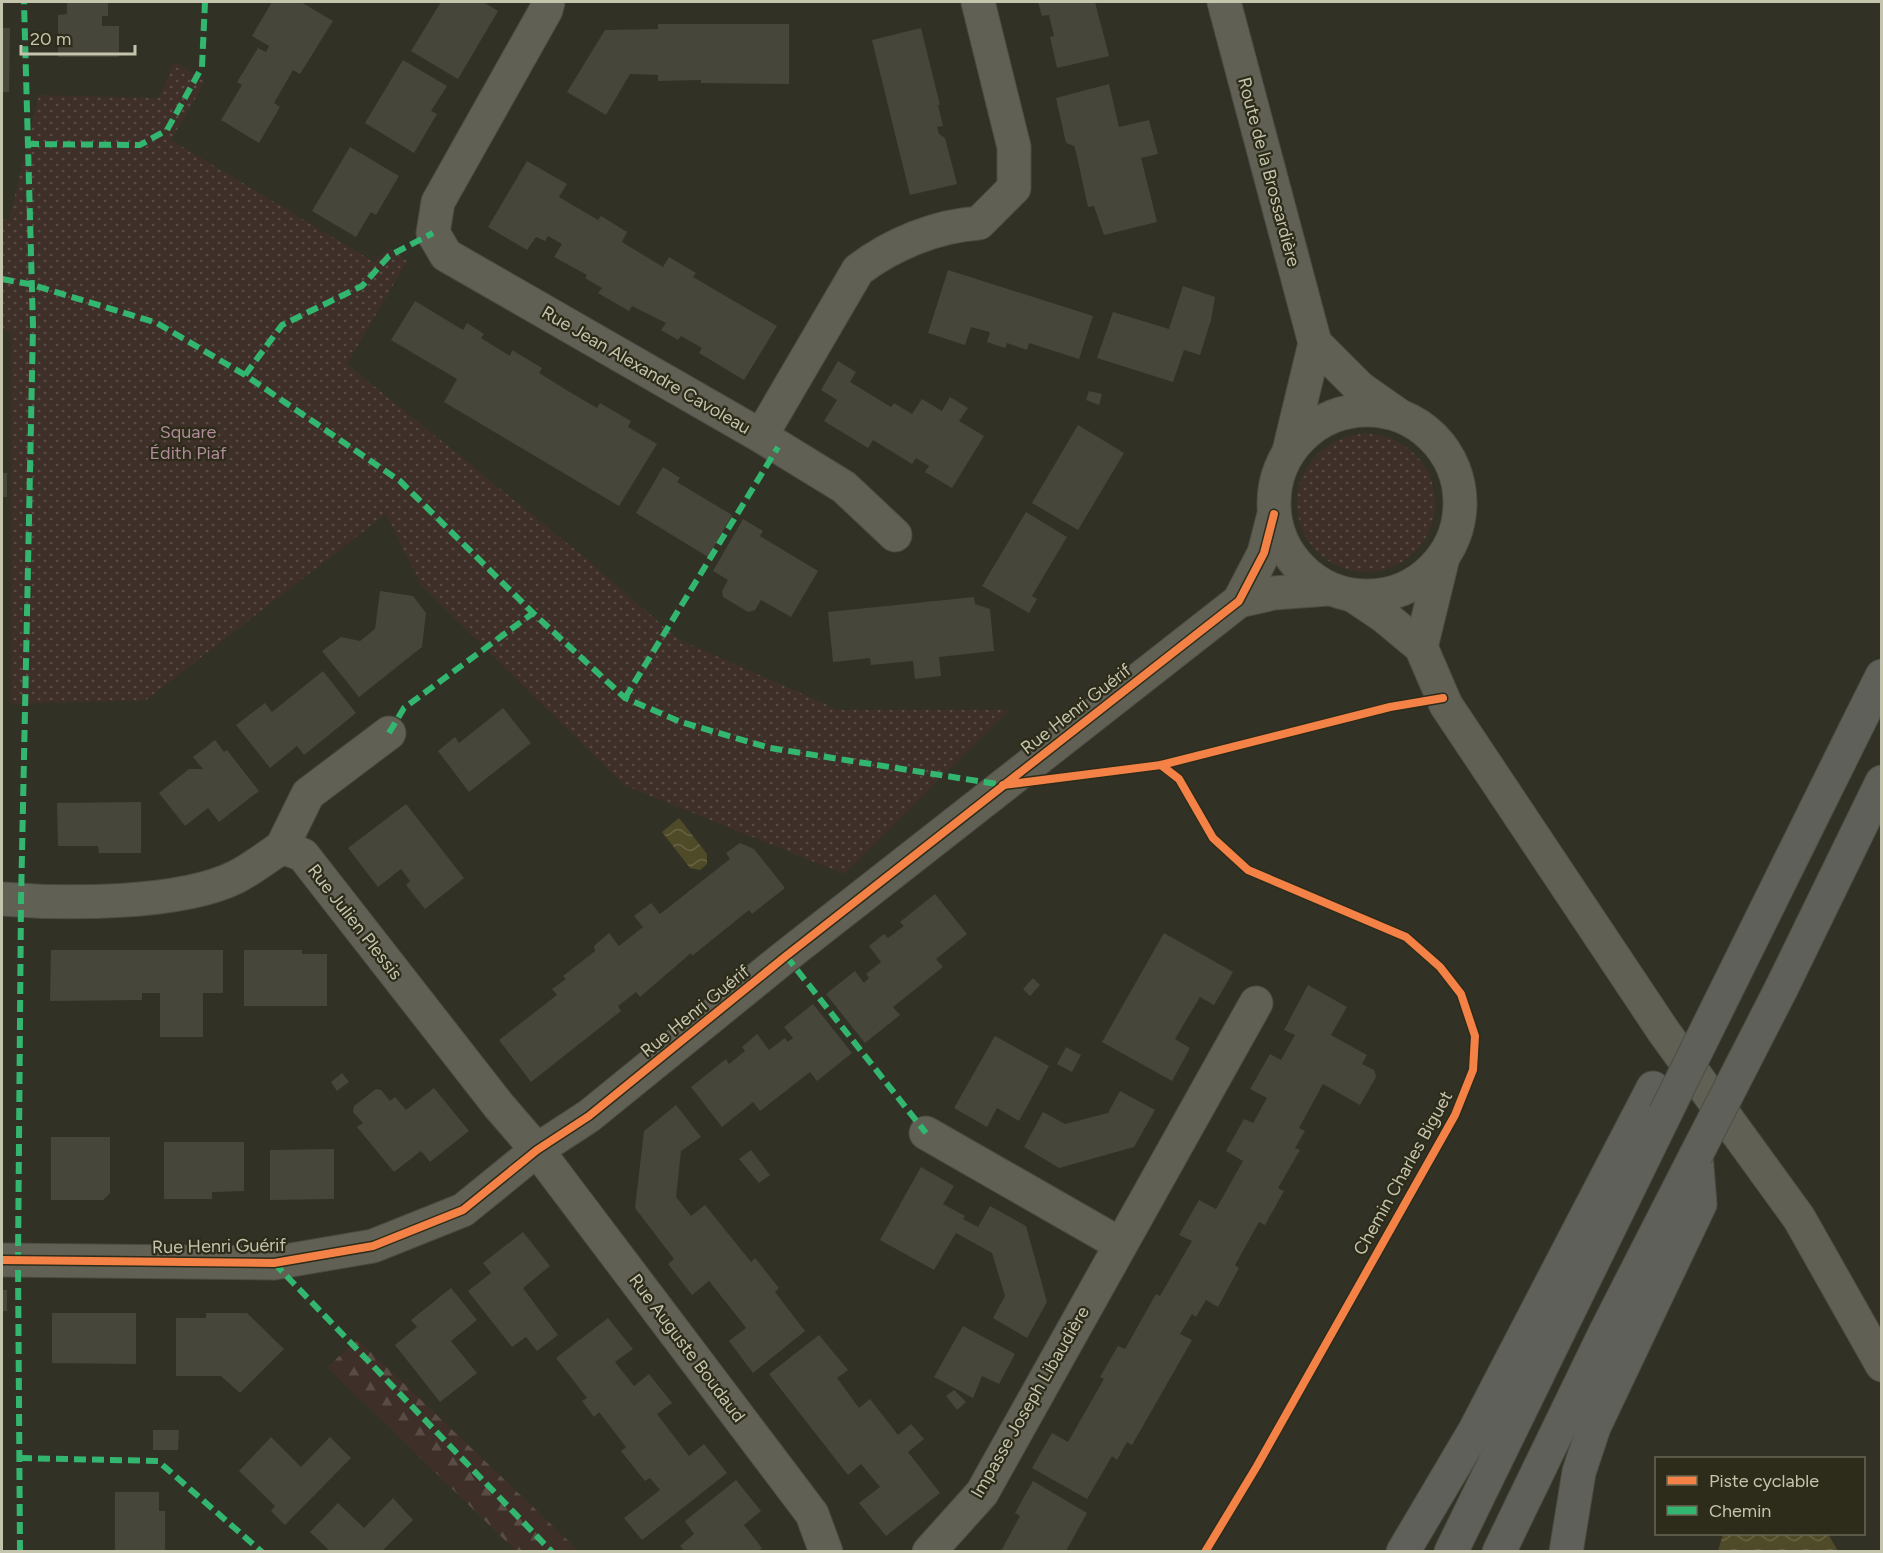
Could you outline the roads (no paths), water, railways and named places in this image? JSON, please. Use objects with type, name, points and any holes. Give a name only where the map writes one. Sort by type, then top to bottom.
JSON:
[{"type":"highway","points":[[1403,1551],[1474,1432],[1659,1101],[1855,730],[1881,676]]},
{"type":"highway","points":[[1499,1551],[1605,1332],[1780,989],[1881,782]]},
{"type":"highway","points":[[1450,1551],[1659,1101]]},
{"type":"highway","points":[[1566,1551],[1579,1472],[1594,1427],[1700,1204],[1696,1155]]},
{"type":"street","name":"Rue Jean Alexandre Cavoleau","points":[[548,2],[546,10],[438,202],[433,233],[446,255],[761,436],[858,270],[882,252],[956,225],[979,223],[1014,188],[1014,147],[978,2]]},
{"type":"street","name":"Route de la Brossardière","points":[[1224,2],[1315,343],[1289,451]]},
{"type":"street","points":[[1315,343],[1360,388],[1398,415],[1424,429],[1443,449],[1456,475],[1461,503],[1456,531],[1443,557],[1422,647]]},
{"type":"street","points":[[1398,415],[1368,409],[1338,414],[1310,429],[1289,451],[1279,470],[1274,491],[1274,514],[1279,537],[1291,558],[1307,576],[1385,616],[1422,647],[1446,705],[1664,1032],[1800,1218],[1881,1365]]},
{"type":"street","points":[[761,436],[844,487],[895,535]]},
{"type":"street","name":"Rue Henri Guérif","points":[[2,1260],[274,1263],[373,1246],[463,1210],[537,1150],[589,1116],[786,956],[1239,601],[1264,553],[1274,514]]},
{"type":"street","points":[[1341,592],[1379,596],[1404,589],[1426,576],[1443,557]]},
{"type":"street","name":"Rue Henri Guérif","points":[[1239,601],[1274,593],[1341,592]]},
{"type":"street","points":[[2,899],[102,901],[177,895],[236,878],[282,847],[308,794],[389,733]]},
{"type":"street","name":"Rue Julien Plessis","points":[[282,847],[303,855],[499,1106],[537,1150]]},
{"type":"street","name":"Impasse Joseph Libaudière","points":[[928,1551],[982,1493],[1256,1003]]},
{"type":"street","points":[[926,1133],[1120,1244]]},
{"type":"street","name":"Rue Auguste Boudaud","points":[[537,1150],[812,1514],[826,1551]]},
{"type":"water","points":[[679,818],[707,854],[707,864],[700,870],[690,868],[662,832]]},
{"type":"water","points":[[1723,1535],[1829,1535],[1838,1551],[1718,1551]]},
{"type":"park label","name":"Square Édith Piaf","points":[[188,442]]}]
